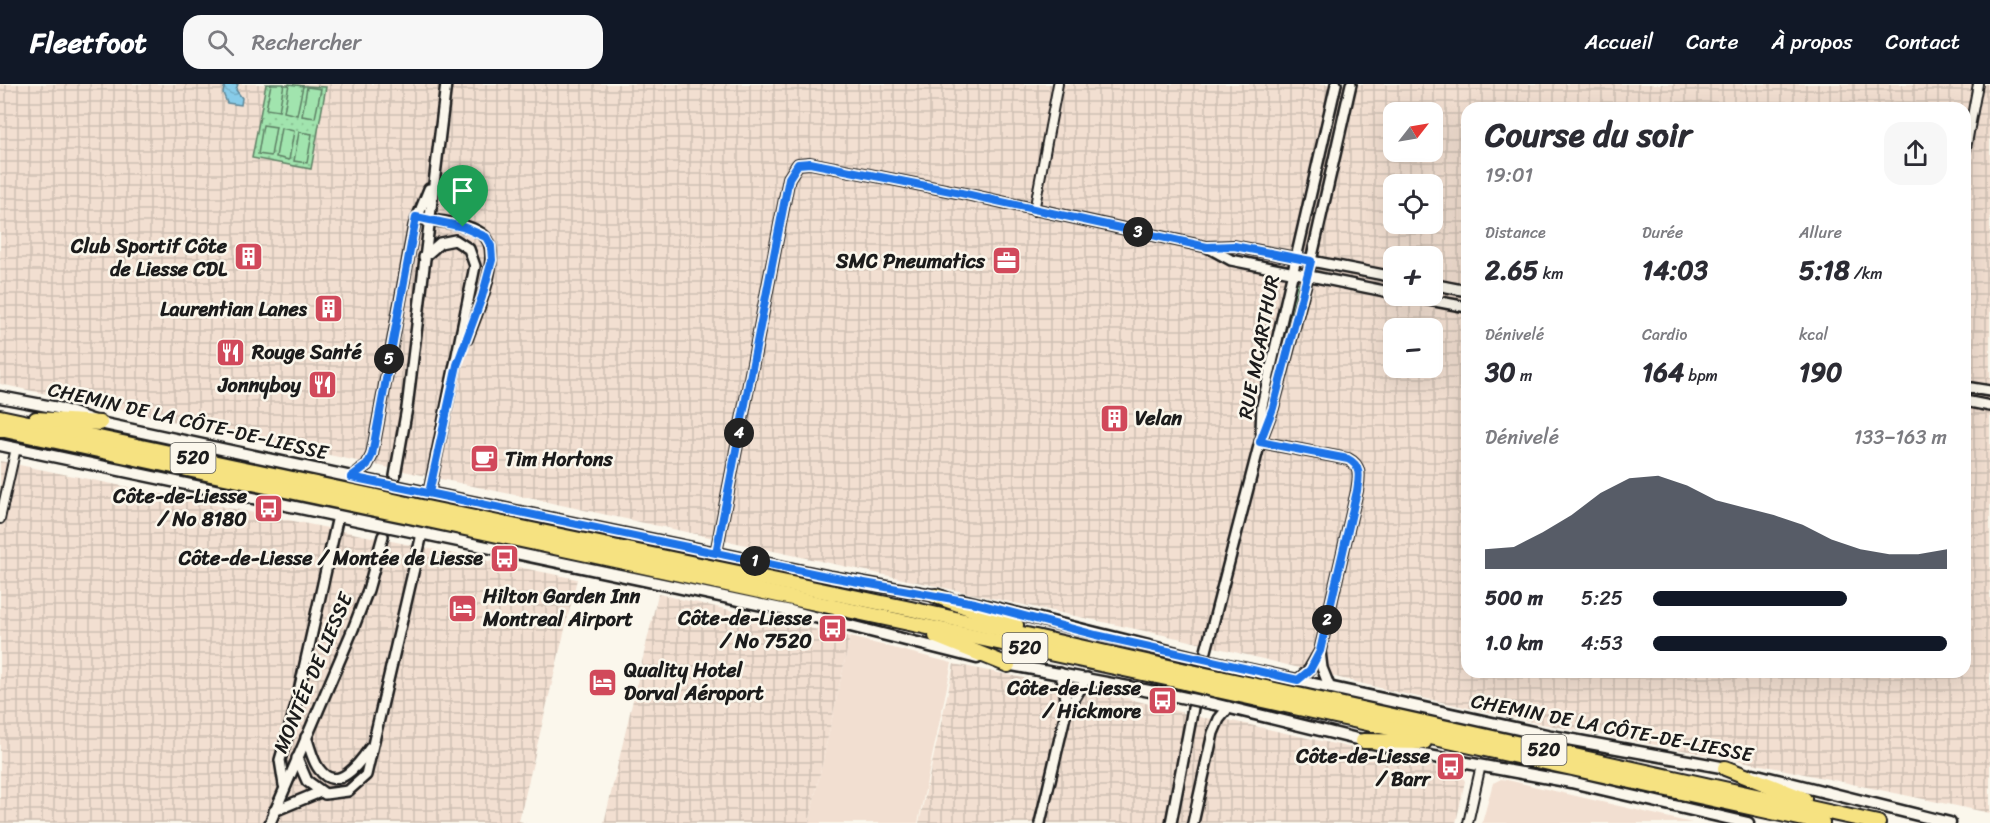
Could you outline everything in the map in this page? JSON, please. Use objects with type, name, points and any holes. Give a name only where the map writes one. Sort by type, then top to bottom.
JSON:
[{"type":"highway","points":[[7,418],[56,418],[100,423]]},
{"type":"highway","name":"520","points":[[7,418],[370,509]]},
{"type":"highway","name":"520","points":[[0,429],[370,509],[412,504],[1072,645],[1181,676]]},
{"type":"highway","name":"520","points":[[412,504],[871,614],[1181,676],[1873,822]]},
{"type":"highway","points":[[936,596],[1072,645]]},
{"type":"highway","points":[[871,614],[964,645],[1008,665]]},
{"type":"highway","name":"520","points":[[1219,684],[1455,742],[1822,823]]},
{"type":"highway","points":[[1363,741],[1455,742]]},
{"type":"highway","points":[[1725,768],[1768,787],[1873,822]]},
{"type":"main road","name":"CHEMIN DE LA CÔTE-DE-LIESSE","points":[[0,397],[58,408],[100,423],[375,482],[412,504],[429,493],[996,608],[1096,635],[1223,664],[1551,736],[1725,768],[1950,823]]},
{"type":"main road","points":[[0,445],[338,516],[370,509],[406,530],[422,534],[791,611],[1008,665],[1087,678],[1229,707],[1363,741],[1571,782],[1748,823]]},
{"type":"street","points":[[395,476],[408,401],[428,219],[446,84]]},
{"type":"street","points":[[1034,211],[1058,84]]},
{"type":"street","name":"RUE MCARTHUR","points":[[1260,442],[1262,406],[1336,84]]},
{"type":"street","name":"RUE MCARTHUR","points":[[1206,651],[1260,442],[1273,408],[1308,276],[1351,84]]},
{"type":"street","points":[[1971,122],[1978,84]]},
{"type":"street","points":[[716,553],[789,178],[793,168],[800,163],[810,163],[961,193],[1034,211],[1207,247],[1234,246],[1383,275]]},
{"type":"street","points":[[351,477],[367,465],[372,455],[416,217],[433,179]]},
{"type":"street","points":[[416,217],[477,231],[486,237],[492,249],[482,297],[457,365]]},
{"type":"street","points":[[424,256],[440,243],[451,240],[464,244],[473,256],[474,278],[429,493]]},
{"type":"street","points":[[1207,247],[1231,260],[1383,291]]},
{"type":"street","points":[[1443,286],[1461,290]]},
{"type":"street","points":[[1443,303],[1461,306]]},
{"type":"street","points":[[1971,388],[1990,391]]},
{"type":"street","points":[[1971,402],[1990,406]]},
{"type":"street","points":[[1260,442],[1348,459],[1356,463],[1359,470],[1357,491],[1320,651],[1310,670],[1298,680]]},
{"type":"street","points":[[0,519],[16,448]]},
{"type":"street","points":[[285,786],[280,764],[295,710],[338,516]]},
{"type":"street","points":[[274,811],[320,792],[339,794],[359,784],[368,769],[371,746],[422,534]]},
{"type":"street","name":"MONTÉE DE LIESSE","points":[[270,823],[357,619],[383,536]]},
{"type":"street","points":[[1320,651],[1322,668],[1330,688]]},
{"type":"street","points":[[1040,823],[1066,712],[1065,688],[1060,673]]},
{"type":"street","points":[[1066,712],[1087,678]]},
{"type":"street","points":[[1193,823],[1213,733],[1218,719],[1229,707]]},
{"type":"street","points":[[1171,823],[1193,708]]},
{"type":"street","points":[[306,737],[317,767],[332,777],[341,777],[353,770],[371,746]]},
{"type":"street","points":[[297,758],[307,781],[320,792]]},
{"type":"street","points":[[1468,823],[1481,765]]},
{"type":"shaded area","points":[[0,84],[1990,84],[1990,813],[1747,762],[1537,723],[1396,692],[1182,639],[0,384]]},
{"type":"shaded area","points":[[0,461],[577,579],[519,821],[526,823],[0,823]]},
{"type":"shaded area","points":[[658,594],[850,637],[809,823],[604,823]]},
{"type":"shaded area","points":[[850,637],[952,663],[918,823],[809,823]]},
{"type":"shaded area","points":[[954,664],[1048,683],[1055,689],[1084,694],[1088,691],[1103,692],[1203,718],[1228,720],[1459,772],[1465,781],[1456,823],[919,823]]},
{"type":"shaded area","points":[[1501,779],[1692,823],[1482,823],[1493,783]]},
{"type":"green space","points":[[266,84],[326,87],[311,169],[252,158]]},
{"type":"green space","points":[[271,84],[284,84],[279,111],[266,109]]},
{"type":"green space","points":[[289,84],[303,86],[297,115],[284,112]]},
{"type":"green space","points":[[307,87],[321,89],[315,118],[302,116]]},
{"type":"green space","points":[[263,125],[276,127],[271,156],[258,154]]},
{"type":"green space","points":[[281,128],[294,131],[289,160],[276,157]]},
{"type":"green space","points":[[299,132],[312,134],[307,163],[294,161]]},
{"type":"green space","points":[[1299,282],[1280,363],[1277,363],[1294,284]]},
{"type":"water","points":[[225,84],[238,84],[236,90],[242,98],[241,105],[227,103],[223,93]]},
{"type":"place","name":"Club Sportif Côte de Liesse CDL","points":[[248,257]]},
{"type":"place","name":"SMC Pneumatics","points":[[1006,261]]},
{"type":"place","name":"Laurentian Lanes","points":[[328,309]]},
{"type":"place","name":"Rouge Santé","points":[[231,352]]},
{"type":"place","name":"Jonnyboy","points":[[322,385]]},
{"type":"place","name":"Velan","points":[[1114,418]]},
{"type":"place","name":"Tim Hortons","points":[[484,459]]},
{"type":"place","name":"Côte-de-Liesse / No 8180","points":[[268,508]]},
{"type":"place","name":"Côte-de-Liesse / Montée de Liesse","points":[[504,558]]},
{"type":"place","name":"Hilton Garden Inn Montreal Airport","points":[[462,608]]},
{"type":"place","name":"Côte-de-Liesse / No 7520","points":[[833,629]]},
{"type":"place","name":"Quality Hotel Dorval Aéroport","points":[[603,682]]},
{"type":"place","name":"Côte-de-Liesse / Hickmore","points":[[1162,700]]},
{"type":"place","name":"Côte-de-Liesse / Barr","points":[[1451,767]]},
{"type":"route","points":[[463,227],[416,217],[372,455],[365,468],[351,477],[414,490],[716,553],[789,178],[791,171],[798,164],[810,163],[938,188],[1207,247],[1234,246],[1311,261],[1273,408],[1260,442],[1348,459],[1356,463],[1359,470],[1357,491],[1320,651],[1310,670],[1298,680],[1096,635],[975,603],[831,577],[572,523],[429,493],[450,390],[482,297],[492,260],[491,246],[486,237],[477,231],[463,227]]}]
